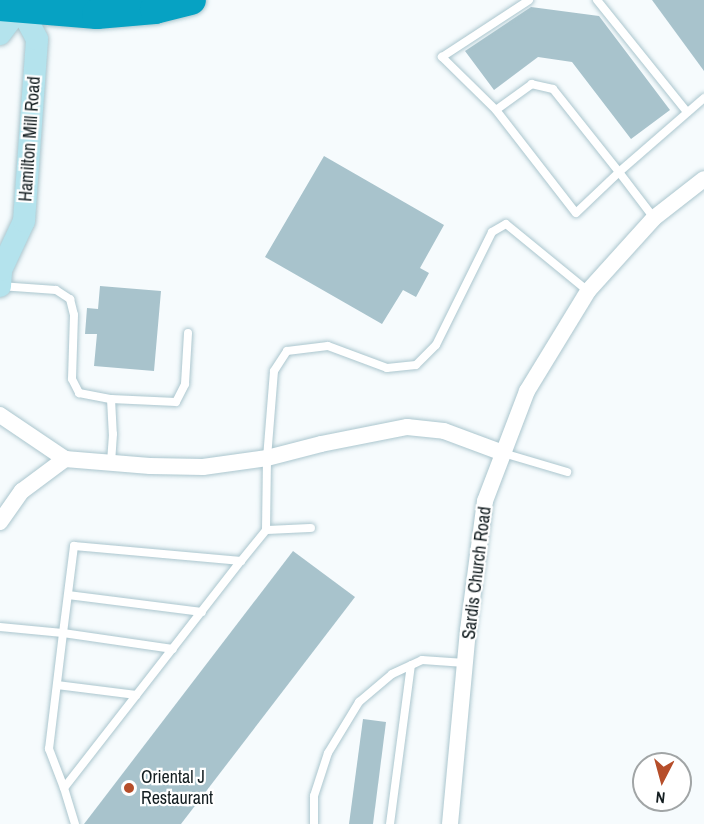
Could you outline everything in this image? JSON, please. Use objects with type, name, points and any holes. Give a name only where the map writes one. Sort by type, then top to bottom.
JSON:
[{"type":"highway","points":[[14,4],[97,14],[155,9],[191,0]]},
{"type":"main road","points":[[0,34],[14,4]]},
{"type":"main road","name":"Hamilton Mill Road","points":[[0,277],[24,221],[37,39],[14,4]]},
{"type":"street","name":"Sardis Church Road","points":[[450,824],[465,663],[485,501],[527,391],[588,291],[654,218],[704,179]]},
{"type":"street","points":[[0,415],[65,459],[111,463],[203,467],[267,458],[321,444],[406,427],[444,431],[503,453]]},
{"type":"street","points":[[0,522],[22,491],[65,459]]},
{"type":"lane","points":[[529,0],[442,57],[496,110],[576,213],[704,98]]},
{"type":"lane","points":[[597,0],[687,112]]},
{"type":"lane","points":[[496,110],[532,84],[553,89],[654,218]]},
{"type":"lane","points":[[64,788],[266,530],[267,458],[274,371],[288,351],[328,346],[387,368],[416,365],[436,345],[492,232],[506,224],[588,291]]},
{"type":"lane","points":[[0,277],[56,290],[70,299],[74,315],[72,379],[79,393],[111,399],[176,402],[184,384],[189,333]]},
{"type":"lane","points":[[111,399],[113,434],[111,463]]},
{"type":"lane","points":[[503,453],[567,472]]},
{"type":"lane","points":[[266,530],[311,528]]},
{"type":"lane","points":[[75,824],[49,749],[74,546],[242,561]]},
{"type":"lane","points":[[68,595],[202,612]]},
{"type":"lane","points":[[0,627],[63,633],[173,649]]},
{"type":"lane","points":[[314,824],[314,796],[328,753],[359,702],[392,674],[422,660],[465,663]]},
{"type":"lane","points":[[390,824],[411,665]]},
{"type":"lane","points":[[57,685],[136,695]]},
{"type":"building","points":[[652,0],[704,0],[704,71]]},
{"type":"building","points":[[531,7],[599,16],[670,110],[631,139],[572,62],[538,57],[494,90],[465,51]]},
{"type":"building","points":[[324,156],[444,225],[420,268],[429,273],[416,297],[403,290],[382,324],[265,257]]},
{"type":"building","points":[[100,286],[161,291],[154,371],[94,366],[97,334],[85,334],[87,308],[98,309]]},
{"type":"building","points":[[293,551],[355,597],[181,824],[84,824]]},
{"type":"building","points":[[363,719],[386,722],[373,824],[349,824]]},
{"type":"place","name":"Oriental J Restaurant","points":[[129,788]]}]
